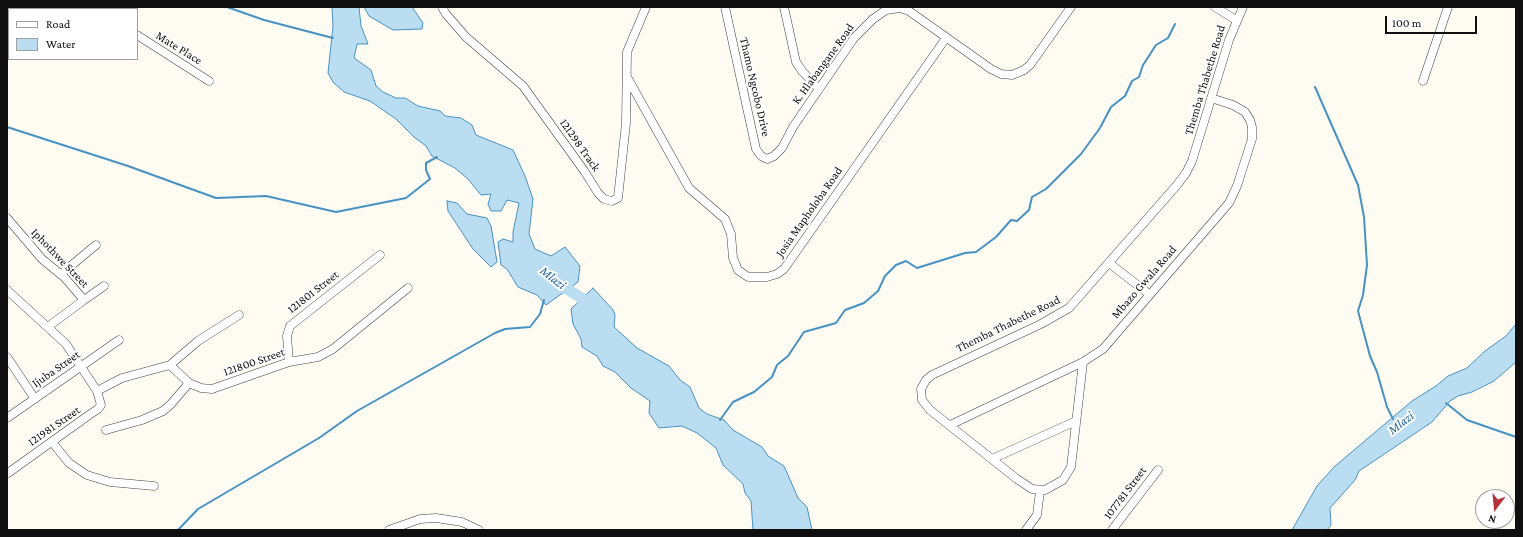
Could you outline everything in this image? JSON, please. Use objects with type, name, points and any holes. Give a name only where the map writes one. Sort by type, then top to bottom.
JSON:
[{"type":"street","name":"121298 Track","points":[[442,7],[454,24],[466,37],[523,86],[585,172],[598,193],[609,201],[617,200],[619,192],[626,123],[628,77]]},
{"type":"street","name":"Josia Mapholoba Road","points":[[646,7],[628,48],[628,77],[689,188],[725,219],[731,234],[733,258],[738,270],[748,277],[762,278],[772,276],[784,269],[946,38]]},
{"type":"street","name":"Thamo Ngcobo Drive","points":[[725,7],[756,148],[764,158],[774,156]]},
{"type":"street","points":[[784,7],[796,62],[802,71],[819,89]]},
{"type":"street","name":"K. Hlabangane Road","points":[[774,156],[782,148],[793,127],[854,38],[873,19],[890,9],[900,8],[909,11],[990,69],[1001,74],[1012,75],[1024,70],[1030,65],[1071,7]]},
{"type":"street","points":[[1215,7],[1236,20]]},
{"type":"street","name":"Themba Thabethe Road","points":[[1040,491],[1024,484],[930,410],[922,400],[921,389],[926,380],[953,364],[1065,312],[1188,171],[1236,20],[1243,7]]},
{"type":"street","points":[[1423,81],[1448,7]]},
{"type":"street","name":"Mate Place","points":[[138,37],[208,81]]},
{"type":"street","name":"Mbazo Gwala Road","points":[[950,425],[1083,362],[1103,349],[1229,203],[1237,186],[1252,139],[1250,120],[1245,112],[1233,105],[1211,98]]},
{"type":"street","name":"Iphothwe Street","points":[[7,218],[42,259],[61,274],[84,300],[48,326]]},
{"type":"street","points":[[61,274],[96,245]]},
{"type":"street","name":"121801 Street","points":[[289,362],[287,336],[290,326],[380,255]]},
{"type":"street","points":[[1109,263],[1149,294]]},
{"type":"street","points":[[84,300],[104,286]]},
{"type":"street","name":"121800 Street","points":[[170,365],[189,383],[201,388],[212,389],[289,362],[313,358],[333,349],[408,288]]},
{"type":"street","points":[[7,290],[66,344],[82,366],[97,391],[122,378],[170,365],[198,341],[239,315]]},
{"type":"street","name":"Ijuba Street","points":[[7,418],[119,340]]},
{"type":"street","points":[[7,357],[35,399]]},
{"type":"street","points":[[1026,530],[1037,515],[1040,491],[1058,484],[1070,472],[1073,458],[1083,362]]},
{"type":"street","points":[[106,430],[142,420],[163,411],[172,404],[189,383]]},
{"type":"street","name":"121981 Street","points":[[8,473],[100,408],[97,391]]},
{"type":"street","points":[[992,459],[1076,420]]},
{"type":"street","points":[[52,442],[69,463],[86,475],[110,482],[154,486]]},
{"type":"street","name":"107781 Street","points":[[1112,530],[1158,470]]},
{"type":"street","points":[[389,530],[420,519],[436,518],[462,522],[479,530]]},
{"type":"water","points":[[332,7],[359,7],[361,26],[368,44],[357,44],[354,58],[371,70],[376,86],[383,92],[396,98],[405,98],[418,106],[440,111],[445,116],[461,118],[472,125],[476,135],[513,150],[525,176],[533,199],[529,234],[535,249],[551,256],[565,247],[580,266],[578,282],[546,305],[537,295],[518,287],[507,269],[501,265],[498,242],[503,239],[513,242],[513,232],[519,203],[507,200],[501,211],[491,211],[488,204],[491,194],[481,195],[468,179],[455,168],[432,156],[426,146],[414,137],[396,119],[370,101],[344,92],[333,82],[328,73],[333,26]]},
{"type":"water","points":[[364,7],[412,7],[423,23],[422,29],[393,30],[369,16]]},
{"type":"water","points":[[447,201],[457,203],[467,214],[487,218],[491,226],[497,262],[491,267],[473,249],[448,211]]},
{"type":"water","points":[[593,288],[613,310],[615,315],[614,327],[637,348],[669,366],[680,380],[690,387],[699,408],[707,414],[724,420],[733,430],[762,447],[768,456],[784,466],[798,498],[807,507],[812,530],[753,530],[751,501],[745,493],[743,484],[723,465],[716,448],[697,433],[682,426],[659,428],[649,413],[650,401],[631,388],[615,372],[603,366],[597,356],[582,347],[581,339],[573,324],[571,309]]},
{"type":"water","points":[[1516,324],[1516,362],[1494,381],[1472,392],[1458,396],[1450,401],[1432,422],[1359,471],[1355,480],[1330,508],[1331,525],[1327,530],[1292,530],[1317,486],[1334,467],[1412,401],[1436,386],[1448,376],[1467,368],[1485,351],[1506,336]]},
{"type":"waterway","points":[[227,7],[264,20],[333,38]]},
{"type":"waterway","points":[[720,420],[733,402],[754,392],[772,377],[777,365],[788,356],[804,332],[836,323],[845,310],[864,303],[878,291],[885,276],[896,265],[906,261],[917,268],[965,253],[976,252],[996,237],[1011,220],[1017,221],[1029,210],[1032,197],[1046,189],[1081,154],[1100,128],[1111,107],[1125,96],[1132,81],[1139,77],[1143,65],[1156,45],[1168,38],[1175,24]]},
{"type":"waterway","points":[[1315,87],[1358,185],[1364,217],[1367,265],[1363,295],[1358,311],[1370,356],[1377,372],[1387,407],[1393,419]]},
{"type":"waterway","points":[[7,127],[128,166],[216,198],[266,196],[336,212],[406,198],[430,179],[426,170],[426,163],[437,157]]},
{"type":"waterway","name":"Mlazi","points":[[556,282],[583,299],[589,310]]},
{"type":"waterway","points":[[178,530],[198,509],[319,438],[357,411],[495,333],[505,329],[530,327],[540,314],[544,300]]},
{"type":"waterway","points":[[1446,403],[1467,420],[1516,437]]}]
